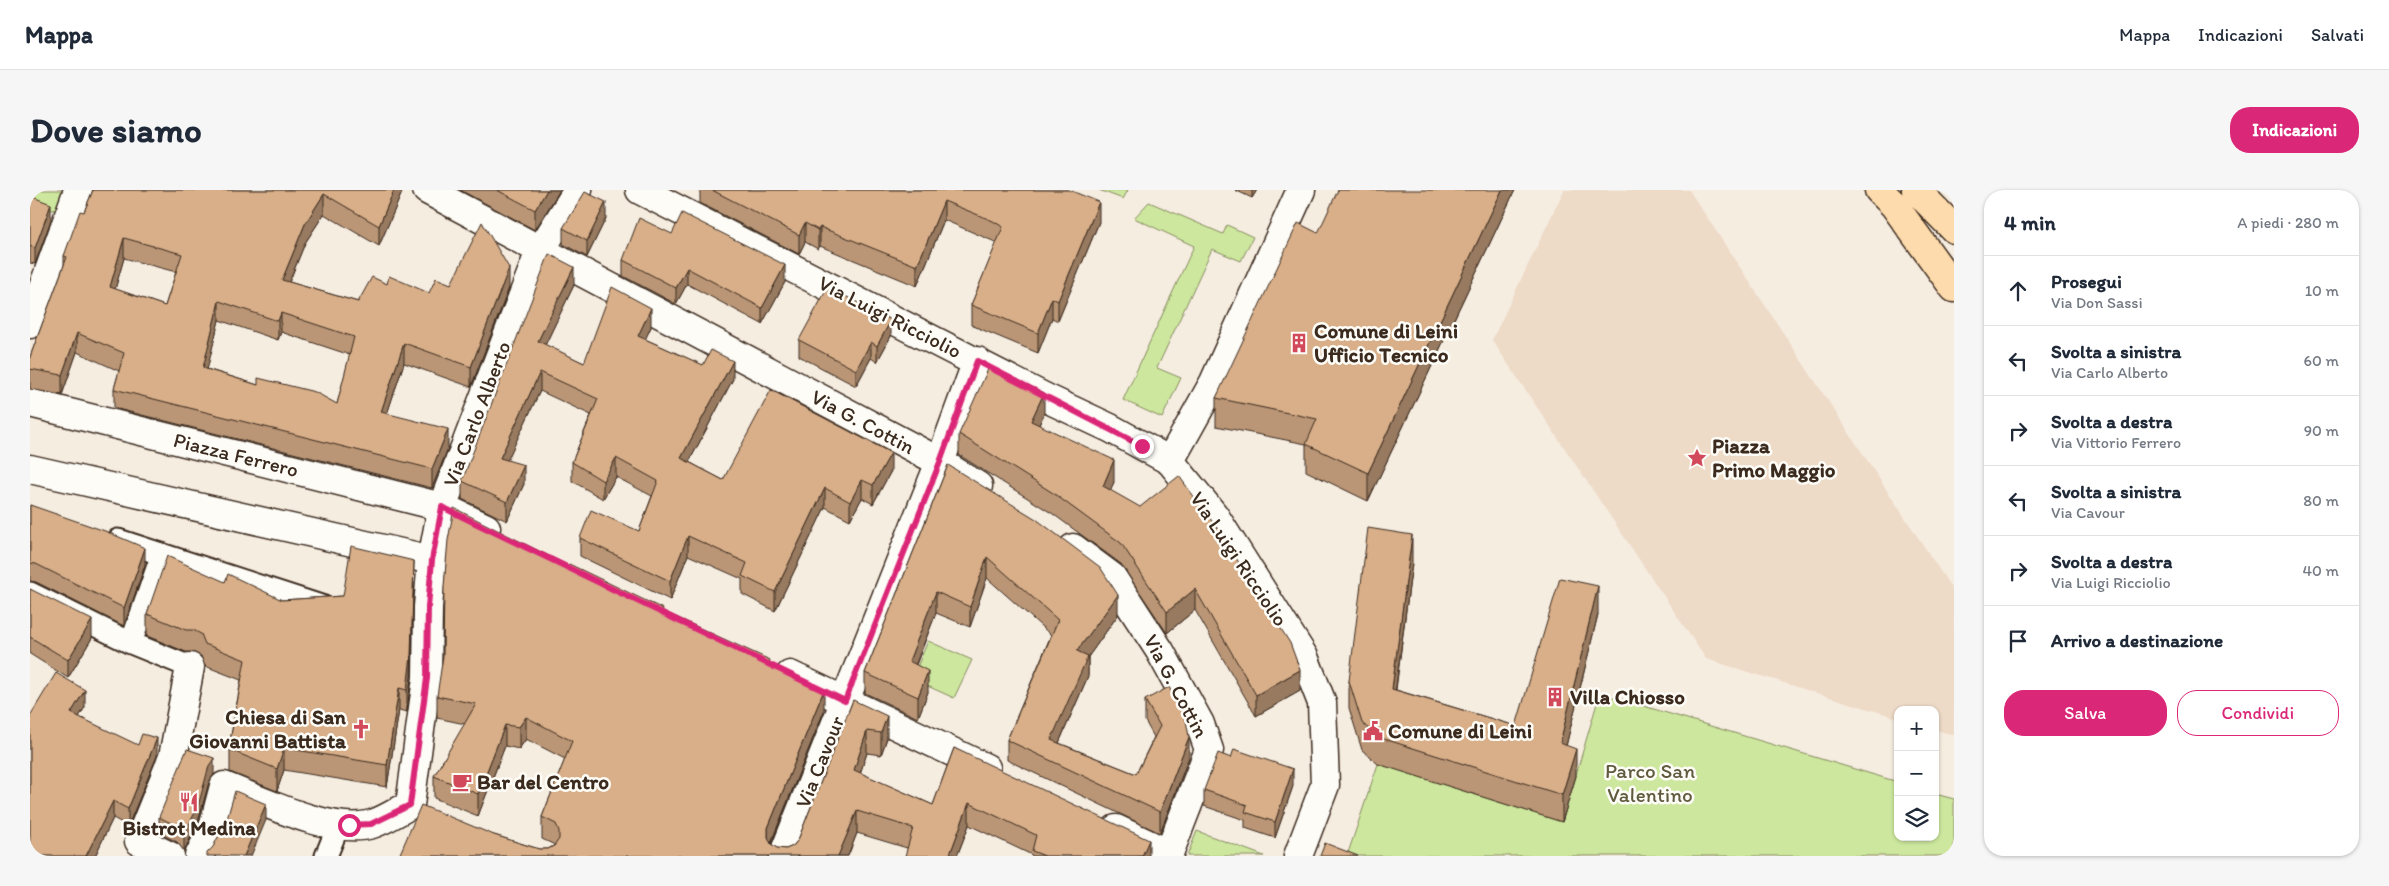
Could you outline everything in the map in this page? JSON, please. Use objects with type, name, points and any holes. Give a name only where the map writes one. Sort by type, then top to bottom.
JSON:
[{"type":"main road","points":[[1879,190],[1894,205],[1954,288]]},
{"type":"main road","points":[[1916,190],[1954,229]]},
{"type":"street","points":[[30,324],[78,190]]},
{"type":"street","points":[[428,190],[540,251],[578,190]]},
{"type":"street","name":"Via Luigi Ricciolio","points":[[640,190],[1044,397],[1110,428],[1170,461],[1214,515],[1304,657],[1322,703],[1325,785],[1298,856]]},
{"type":"street","points":[[1170,461],[1214,382],[1301,190]]},
{"type":"street","name":"Via G. Cottin","points":[[540,251],[940,462],[997,497]]},
{"type":"street","name":"Via Carlo Alberto","points":[[410,805],[427,678],[428,607],[432,560],[442,507],[540,251]]},
{"type":"street","name":"Via Cavour","points":[[783,856],[940,462],[977,361]]},
{"type":"street","name":"Piazza Ferrero","points":[[30,403],[442,507],[504,537]]},
{"type":"street","points":[[30,469],[432,560]]},
{"type":"street","name":"Via G. Cottin","points":[[1052,532],[1112,577],[1160,652],[1200,724],[1209,750],[1168,855]]},
{"type":"street","points":[[96,533],[324,607]]},
{"type":"street","points":[[131,643],[162,554]]},
{"type":"street","points":[[30,592],[131,643],[190,667],[173,757],[140,841],[170,856]]},
{"type":"street","points":[[764,662],[1007,777]]},
{"type":"street","points":[[199,856],[213,828],[224,786],[296,815],[324,823],[371,824],[410,805],[437,816]]},
{"type":"street","points":[[1097,820],[1168,855]]},
{"type":"street","points":[[326,856],[339,824]]},
{"type":"shaded area","points":[[1564,190],[1689,190],[1954,592],[1954,735],[1939,731],[1939,706],[1894,706],[1894,717],[1706,659],[1492,340]]},
{"type":"green space","points":[[30,190],[70,190],[62,212],[30,205]]},
{"type":"green space","points":[[1099,190],[1128,190],[1123,199]]},
{"type":"green space","points":[[1149,202],[1223,234],[1227,225],[1253,237],[1241,261],[1212,249],[1157,368],[1181,378],[1162,418],[1123,400],[1194,246],[1134,218]]},
{"type":"green space","points":[[928,641],[972,660],[954,698],[912,679]]},
{"type":"green space","name":"Parco San Valentino","points":[[1600,693],[1894,781],[1894,841],[1939,841],[1939,795],[1954,799],[1954,856],[1347,856],[1378,764],[1562,822]]},
{"type":"green space","points":[[1197,831],[1264,856],[1187,856]]},
{"type":"building","points":[[93,190],[394,190],[379,226],[324,194],[305,224],[282,280],[358,302],[372,277],[387,284],[389,276],[429,293],[436,278],[451,284],[482,222],[509,268],[471,367],[404,343],[381,412],[448,429],[432,469],[114,389],[124,353],[77,333],[62,375],[30,369],[30,357],[67,257],[64,256],[80,211],[84,212]],"holes":[[[124,238],[182,254],[165,306],[110,287]],[[219,301],[278,321],[281,313],[354,337],[337,404],[315,392],[258,378],[258,385],[203,368]]]},
{"type":"building","points":[[497,190],[547,190],[535,210]]},
{"type":"building","points":[[712,190],[1069,190],[1099,202],[1058,301],[1052,298],[1038,333],[971,305],[1003,227],[993,221],[944,201],[917,266],[820,227],[818,230],[805,223],[799,235]]},
{"type":"building","points":[[1338,190],[1502,190],[1368,473],[1306,444],[1317,419],[1216,398],[1298,223],[1318,233]]},
{"type":"building","points":[[585,192],[606,202],[587,241],[563,228]]},
{"type":"building","points":[[30,196],[51,204],[35,248],[30,246]]},
{"type":"building","points":[[682,213],[785,265],[762,308],[687,268],[676,288],[623,260],[639,218],[672,234]]},
{"type":"building","points":[[549,254],[574,267],[538,341],[584,363],[612,287],[651,308],[638,336],[703,365],[711,350],[733,361],[681,458],[723,480],[771,390],[891,453],[873,485],[862,480],[850,502],[825,488],[775,592],[742,576],[747,563],[688,536],[670,581],[580,538],[591,510],[639,531],[658,481],[616,458],[603,481],[572,462],[598,399],[540,372],[500,458],[524,465],[507,502],[462,481]]},
{"type":"building","points":[[828,287],[891,320],[877,346],[871,342],[856,370],[799,340]]},
{"type":"building","points":[[989,367],[1044,393],[1031,421],[1114,460],[1103,486],[1140,507],[1179,476],[1217,528],[1290,643],[1300,670],[1256,695],[1195,589],[1167,612],[1121,543],[1053,493],[959,434]]},
{"type":"building","points":[[948,465],[1036,519],[1100,567],[1118,595],[1077,651],[1088,656],[1051,740],[1136,774],[1160,726],[1145,700],[1169,687],[1186,720],[1189,737],[1160,812],[1007,740],[1058,620],[987,557],[970,607],[936,592],[909,661],[928,671],[918,697],[865,673]]},
{"type":"building","points":[[30,505],[105,531],[145,548],[124,608],[36,564],[30,563]]},
{"type":"building","points":[[454,508],[568,566],[569,564],[663,609],[662,611],[770,660],[769,663],[824,690],[768,828],[768,837],[771,844],[777,848],[786,849],[793,846],[798,840],[853,700],[887,716],[881,733],[867,731],[854,770],[933,805],[954,748],[1149,840],[1142,856],[1045,856],[1032,851],[1036,835],[969,803],[950,854],[956,856],[905,856],[913,828],[857,811],[838,856],[399,856],[421,805],[494,835],[539,849],[548,849],[554,846],[559,839],[559,831],[556,824],[542,817],[572,741],[526,717],[519,727],[505,725],[478,794],[434,776],[476,704],[437,696],[443,656],[444,586],[448,540]]},
{"type":"building","name":"Villa Chiosso","points":[[1368,528],[1412,535],[1392,689],[1516,726],[1560,578],[1598,586],[1560,743],[1576,749],[1562,795],[1378,737],[1362,723],[1349,681]]},
{"type":"building","points":[[351,546],[414,561],[411,655],[407,690],[399,688],[387,765],[284,748],[277,769],[230,750],[245,660],[205,644],[201,634],[193,630],[186,630],[147,614],[167,556],[225,582],[228,574],[282,600],[343,596]]},
{"type":"building","points":[[30,589],[92,620],[68,660],[30,637]]},
{"type":"building","points":[[56,673],[85,690],[71,713],[138,745],[142,734],[157,738],[128,809],[113,801],[86,856],[30,856],[30,716]]},
{"type":"building","points":[[187,749],[214,758],[209,766],[198,806],[184,835],[177,826],[159,817]]},
{"type":"building","points":[[1234,749],[1293,769],[1275,822],[1245,812],[1247,805],[1204,790],[1218,753],[1231,758]]},
{"type":"building","points":[[235,791],[266,804],[244,856],[207,856],[227,819]]},
{"type":"building","points":[[1325,843],[1358,856],[1320,856]]},
{"type":"place","name":"Comune di Leini Ufficio Tecnico","points":[[1299,343]]},
{"type":"place","name":"Piazza Primo Maggio","points":[[1697,458]]},
{"type":"place","name":"Villa Chiosso","points":[[1555,697]]},
{"type":"place","name":"Chiesa di San Giovanni Battista","points":[[361,729]]},
{"type":"place","name":"Comune di Leini","points":[[1373,731]]},
{"type":"place","name":"Bar del Centro","points":[[462,782]]},
{"type":"place","name":"Bistrot Medina","points":[[189,802]]},
{"type":"route","points":[[349,825],[371,824],[410,805],[427,678],[428,607],[432,560],[442,507],[845,701],[940,462],[977,361],[1142,446]]}]
